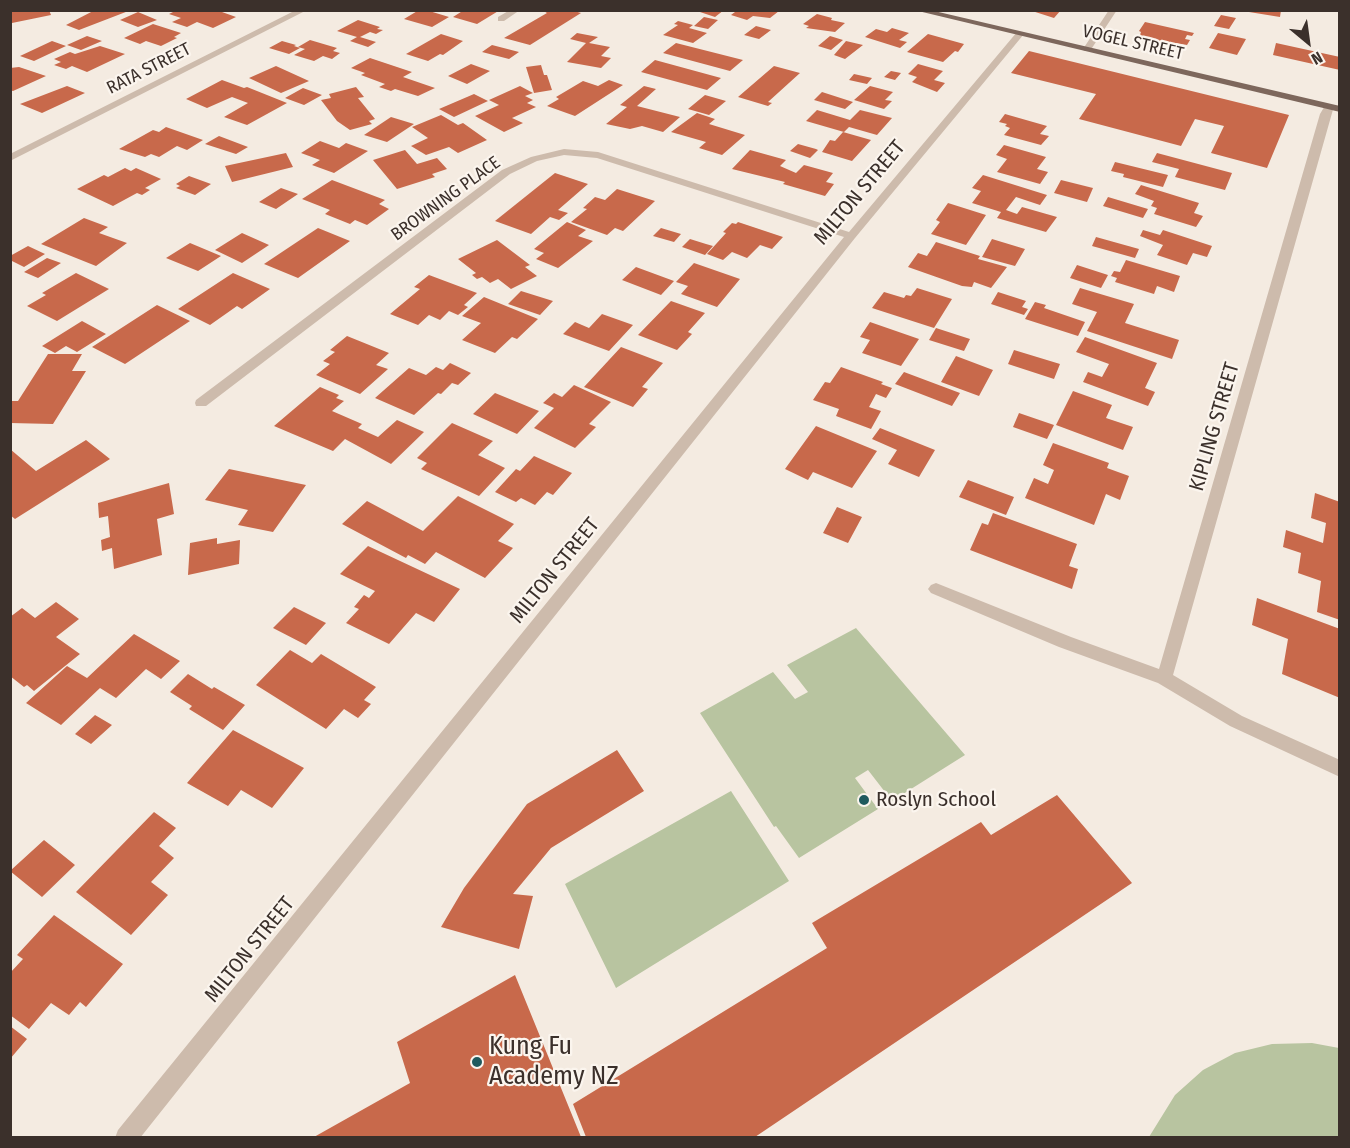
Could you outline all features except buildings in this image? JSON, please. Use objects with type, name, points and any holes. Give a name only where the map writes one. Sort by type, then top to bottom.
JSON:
[{"type":"main road","name":"VOGEL STREET","points":[[918,10],[1334,108]]},
{"type":"street","name":"RATA STREET","points":[[10,158],[303,10]]},
{"type":"street","points":[[501,19],[516,10]]},
{"type":"street","points":[[1087,49],[1113,10]]},
{"type":"street","name":"MILTON STREET","points":[[126,1137],[851,236],[1020,34]]},
{"type":"street","name":"KIPLING STREET","points":[[1164,678],[1325,114],[1334,108]]},
{"type":"street","name":"BROWNING PLACE","points":[[201,403],[506,172],[534,159],[564,152],[597,155],[851,236]]},
{"type":"street","points":[[936,589],[1065,642],[1164,678],[1236,721],[1340,769]]},
{"type":"green space","points":[[856,628],[965,755],[892,801],[868,770],[855,778],[878,809],[799,858],[776,826],[774,827],[700,713],[773,672],[795,699],[808,692],[787,665]]},
{"type":"green space","points":[[731,791],[789,881],[616,988],[565,884]]},
{"type":"green space","points":[[1312,1043],[1339,1048],[1339,1137],[1149,1137],[1175,1095],[1203,1070],[1235,1053],[1272,1044]]},
{"type":"place","name":"Roslyn School","points":[[864,800]]},
{"type":"place","name":"Kung Fu Academy NZ","points":[[477,1062]]}]
